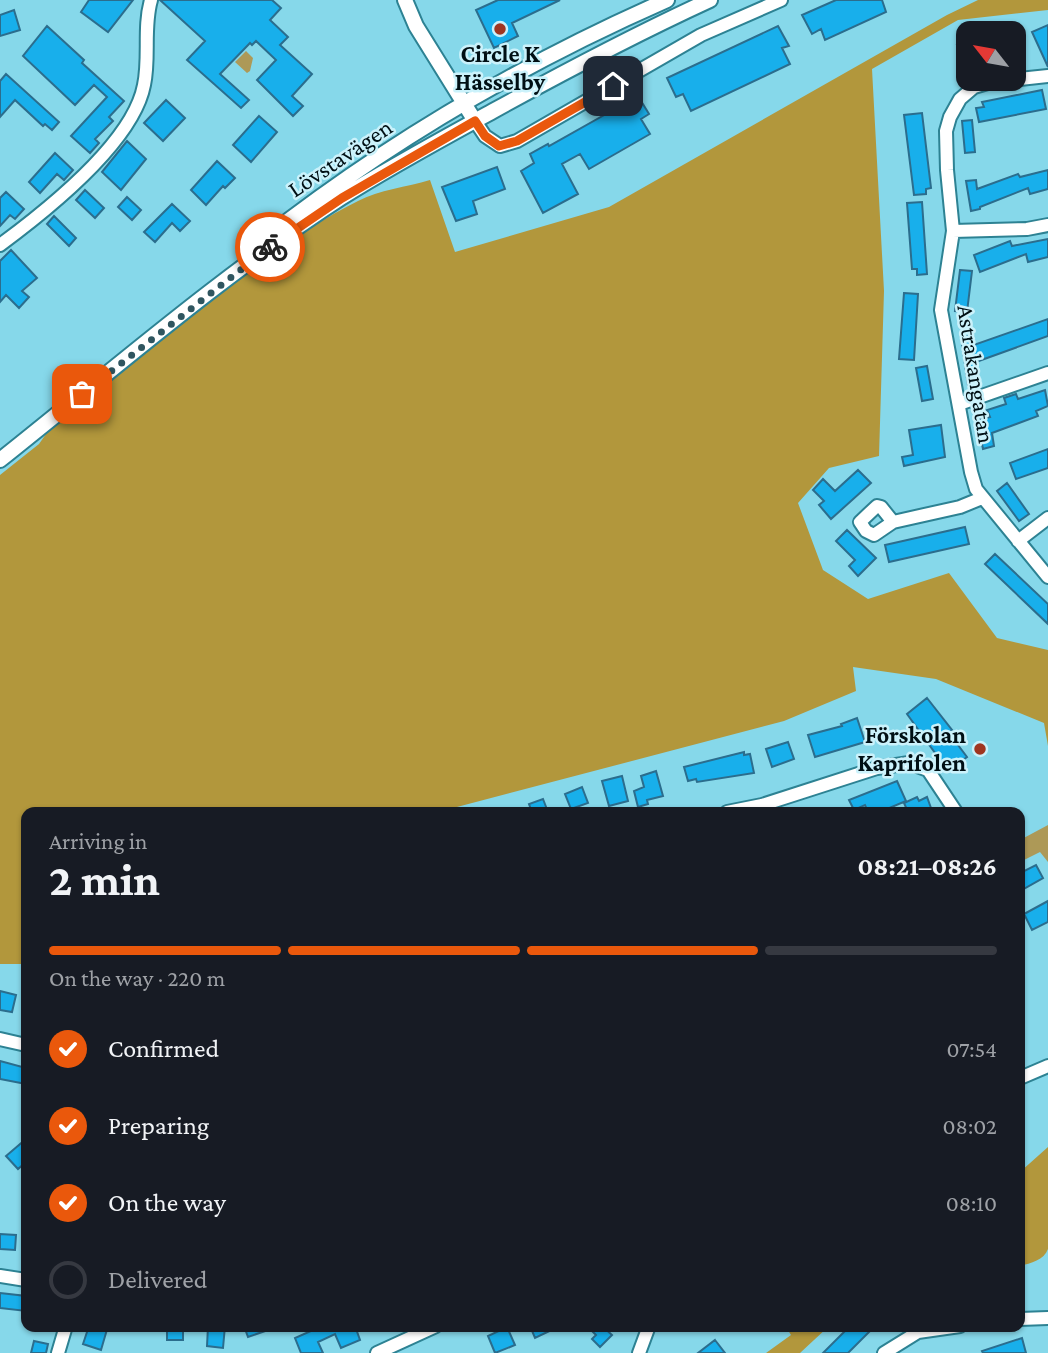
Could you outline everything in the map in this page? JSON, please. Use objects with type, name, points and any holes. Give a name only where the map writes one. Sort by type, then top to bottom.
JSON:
[{"type":"street","points":[[0,245],[76,184],[115,140],[140,103],[145,83],[146,27],[151,0]]},
{"type":"street","points":[[405,0],[416,26],[475,121],[485,136],[499,146],[517,141],[701,35],[781,0]]},
{"type":"street","name":"Lövstavägen","points":[[0,448],[267,237],[336,186],[500,83],[667,0]]},
{"type":"street","name":"Lövstavägen","points":[[0,460],[271,246],[342,198],[475,121],[650,28],[710,0]]},
{"type":"street","name":"Astrakangatan","points":[[1048,76],[992,82],[974,88],[960,99],[950,117],[946,131],[947,170],[953,231],[941,310],[971,472],[982,498],[1048,577]]},
{"type":"street","points":[[953,231],[1027,229],[1048,225]]},
{"type":"street","points":[[959,404],[1048,373]]},
{"type":"street","points":[[893,522],[960,508],[982,498]]},
{"type":"street","points":[[1018,541],[1048,518]]},
{"type":"street","points":[[756,807],[877,768],[909,762],[928,770],[953,807]]},
{"type":"street","points":[[0,1039],[21,1044]]},
{"type":"street","points":[[1025,1076],[1048,1066]]},
{"type":"street","points":[[0,1276],[21,1279]]},
{"type":"street","points":[[1025,1318],[1048,1318]]},
{"type":"street","points":[[58,1353],[64,1332]]},
{"type":"street","points":[[377,1353],[423,1332]]},
{"type":"street","points":[[639,1353],[647,1332]]},
{"type":"street","points":[[884,1353],[918,1332]]},
{"type":"shaded area","points":[[978,0],[1048,0],[1048,10],[958,20],[872,69],[884,291],[879,456],[829,468],[798,503],[823,570],[868,599],[949,573],[997,638],[1048,650],[1048,746],[1044,723],[936,679],[853,667],[856,691],[784,721],[457,807],[21,807],[21,964],[0,964],[0,475],[39,444],[53,424],[200,304],[278,248],[366,197],[430,180],[455,252],[609,207]]},
{"type":"shaded area","points":[[246,51],[253,58],[247,73],[235,62]]},
{"type":"shaded area","points":[[1048,825],[1048,862],[1040,852],[1025,860],[1025,837]]},
{"type":"shaded area","points":[[1048,1147],[1048,1249],[1040,1258],[1025,1264],[1025,1168]]},
{"type":"shaded area","points":[[789,1332],[823,1332],[800,1353],[766,1353],[791,1335]]},
{"type":"building","points":[[89,0],[133,0],[108,32],[81,12]]},
{"type":"building","points":[[160,0],[272,0],[281,8],[270,20],[288,37],[280,45],[312,74],[292,96],[303,106],[293,116],[257,80],[276,60],[256,41],[252,45],[250,43],[220,74],[249,100],[241,108],[187,60],[205,41]]},
{"type":"building","name":"Circle K Hässelby","points":[[498,0],[560,0],[512,23],[518,36],[494,48],[476,10]]},
{"type":"building","points":[[836,0],[882,0],[886,12],[825,40],[821,29],[812,34],[802,15]]},
{"type":"building","points":[[14,10],[20,30],[0,36],[0,15]]},
{"type":"building","points":[[1048,25],[1048,67],[1032,32]]},
{"type":"building","points":[[47,26],[124,101],[109,117],[113,121],[95,139],[99,143],[90,153],[71,136],[107,97],[94,85],[75,105],[23,56]]},
{"type":"building","points":[[778,26],[789,46],[782,48],[790,64],[691,111],[683,94],[676,97],[667,78]]},
{"type":"building","points":[[6,74],[59,122],[52,130],[45,124],[43,126],[15,100],[0,117],[0,81]]},
{"type":"building","points":[[1042,90],[1046,109],[979,122],[976,108],[984,107],[982,102]]},
{"type":"building","points":[[638,96],[649,114],[641,119],[650,134],[589,169],[580,154],[562,164],[578,194],[543,213],[521,171],[534,163],[530,154]]},
{"type":"building","points":[[166,100],[185,118],[163,141],[144,123]]},
{"type":"building","points":[[922,113],[931,188],[926,189],[926,194],[914,195],[904,115]]},
{"type":"building","points":[[259,116],[277,132],[251,162],[233,145]]},
{"type":"building","points":[[972,120],[975,152],[965,153],[962,121]]},
{"type":"building","points":[[127,141],[146,159],[121,190],[102,172]]},
{"type":"building","points":[[55,153],[73,170],[64,180],[57,174],[40,193],[29,182]]},
{"type":"building","points":[[217,161],[235,178],[225,188],[223,186],[206,205],[191,190]]},
{"type":"building","points":[[497,167],[505,189],[473,201],[477,214],[456,221],[442,187]]},
{"type":"building","points":[[1048,170],[1048,189],[1030,194],[1028,188],[971,211],[966,181],[976,180],[977,189],[1018,174],[1020,177]]},
{"type":"building","points":[[85,190],[104,208],[95,218],[76,200]]},
{"type":"building","points":[[6,192],[24,209],[15,219],[10,215],[0,226],[0,198]]},
{"type":"building","points":[[127,197],[141,210],[132,220],[118,207]]},
{"type":"building","points":[[922,202],[927,274],[917,275],[917,269],[912,269],[907,203]]},
{"type":"building","points":[[172,204],[190,221],[180,231],[172,223],[155,242],[144,232]]},
{"type":"building","points":[[54,216],[76,238],[69,246],[47,224]]},
{"type":"building","points":[[1048,239],[1048,257],[1028,262],[1026,254],[980,272],[974,255],[1010,241],[1012,246]]},
{"type":"building","points":[[11,250],[37,278],[22,291],[29,297],[19,308],[6,295],[0,302],[0,261]]},
{"type":"building","points":[[960,270],[972,271],[967,312],[955,311]]},
{"type":"building","points":[[904,293],[918,294],[914,360],[899,359]]},
{"type":"building","points":[[1048,319],[1048,336],[976,362],[979,384],[968,385],[961,337],[973,336],[974,345]]},
{"type":"building","points":[[927,366],[933,399],[922,401],[916,368]]},
{"type":"building","points":[[1045,390],[1048,406],[1036,411],[1038,416],[992,433],[994,446],[983,449],[977,420],[990,417],[987,410],[1006,404],[1004,398],[1016,394],[1018,399]]},
{"type":"building","points":[[941,425],[945,457],[904,466],[902,457],[913,455],[909,430]]},
{"type":"building","points":[[1048,449],[1048,468],[1016,479],[1010,463]]},
{"type":"building","points":[[858,470],[871,483],[831,519],[819,505],[824,501],[813,490],[823,479],[835,491]]},
{"type":"building","points":[[1007,483],[1029,514],[1019,521],[997,491]]},
{"type":"building","points":[[965,527],[969,544],[889,562],[885,545]]},
{"type":"building","points":[[847,530],[876,558],[858,576],[849,566],[855,560],[836,541]]},
{"type":"building","points":[[995,554],[1048,604],[1048,624],[985,564]]},
{"type":"building","points":[[927,698],[952,730],[949,733],[967,757],[948,771],[907,714]]},
{"type":"building","points":[[857,718],[865,742],[815,757],[808,735],[842,726],[841,724]]},
{"type":"building","points":[[788,742],[794,759],[772,767],[766,749]]},
{"type":"building","points":[[744,752],[744,755],[750,754],[754,773],[688,781],[684,767]]},
{"type":"building","points":[[656,771],[663,796],[647,800],[648,804],[638,807],[634,791],[644,787],[641,776]]},
{"type":"building","points":[[622,776],[628,801],[609,806],[602,781]]},
{"type":"building","points":[[897,781],[906,801],[892,807],[852,807],[849,800]]},
{"type":"building","points":[[582,787],[588,803],[570,807],[565,794]]},
{"type":"building","points":[[917,797],[919,801],[927,797],[931,807],[906,807],[904,803]]},
{"type":"building","points":[[543,799],[546,807],[530,807],[529,804]]},
{"type":"building","points":[[1036,865],[1043,878],[1025,888],[1025,870]]},
{"type":"building","points":[[1048,901],[1048,922],[1032,930],[1025,913]]},
{"type":"building","points":[[0,991],[16,995],[12,1012],[0,1010]]},
{"type":"building","points":[[0,1061],[21,1067],[21,1083],[0,1079]]},
{"type":"building","points":[[21,1143],[21,1166],[18,1169],[6,1156]]},
{"type":"building","points":[[0,1234],[16,1235],[15,1250],[0,1249]]},
{"type":"building","points":[[0,1293],[21,1295],[21,1310],[0,1308]]},
{"type":"building","points":[[87,1332],[106,1332],[101,1350],[83,1344]]},
{"type":"building","points":[[167,1332],[183,1332],[183,1340],[167,1340]]},
{"type":"building","points":[[208,1332],[224,1332],[223,1348],[207,1346]]},
{"type":"building","points":[[246,1332],[262,1332],[248,1337]]},
{"type":"building","points":[[308,1332],[357,1332],[360,1340],[341,1348],[335,1334],[318,1342],[323,1353],[301,1353],[295,1338]]},
{"type":"building","points":[[496,1332],[509,1332],[515,1345],[495,1353],[488,1336]]},
{"type":"building","points":[[532,1332],[548,1332],[535,1338]]},
{"type":"building","points":[[593,1332],[609,1332],[612,1335],[600,1347],[592,1339],[596,1335]]},
{"type":"building","points":[[844,1332],[869,1332],[848,1353],[823,1353]]},
{"type":"building","points":[[1022,1338],[1026,1353],[982,1351]]},
{"type":"building","points":[[715,1340],[725,1353],[698,1353]]},
{"type":"building","points":[[34,1341],[48,1344],[46,1353],[31,1353]]},
{"type":"way so far","points":[[82,394],[270,247]]},
{"type":"place","name":"Circle K Hässelby","points":[[500,29]]},
{"type":"place","name":"Förskolan Kaprifolen","points":[[980,749]]},
{"type":"route","points":[[270,247],[342,198],[475,121],[485,136],[499,146],[517,141],[613,86]]}]
